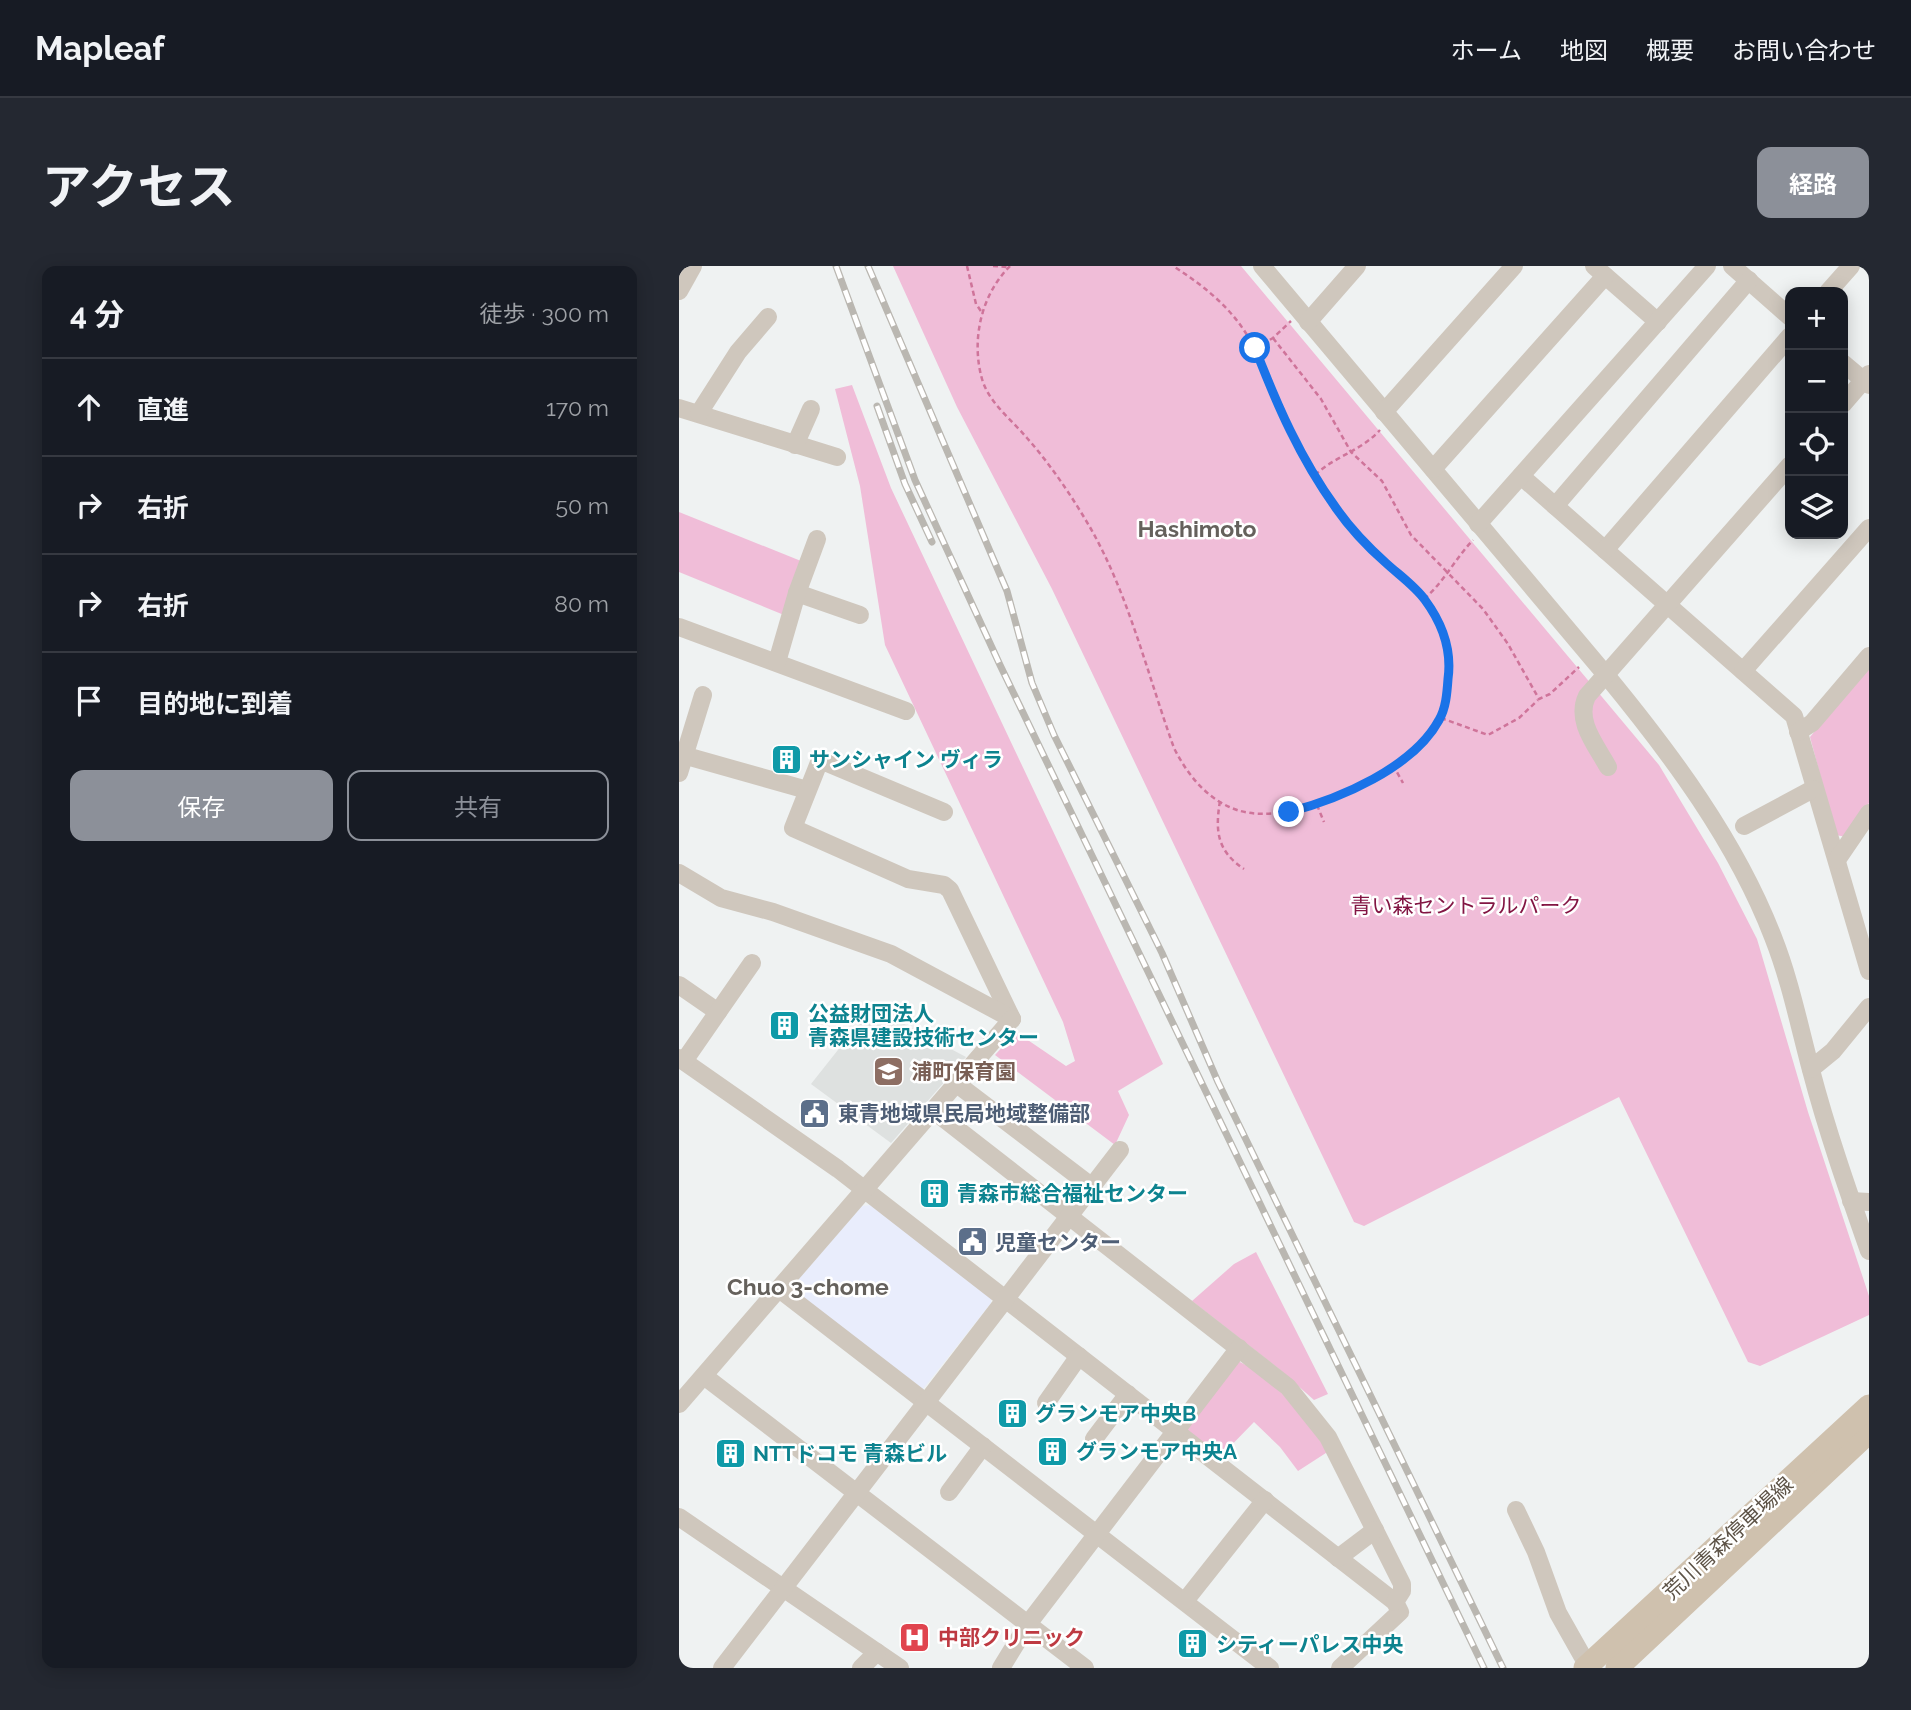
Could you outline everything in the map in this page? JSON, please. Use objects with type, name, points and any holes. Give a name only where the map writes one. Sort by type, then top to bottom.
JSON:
[{"type":"main road","name":"荒川青森停車場線","points":[[1587,1668],[1869,1406]]},
{"type":"main road","name":"荒川青森停車場線","points":[[1617,1668],[1869,1432]]},
{"type":"street","points":[[679,291],[693,266]]},
{"type":"street","points":[[1262,266],[1301,321],[1383,419],[1433,469],[1477,531],[1605,675],[1661,743],[1692,788],[1752,892],[1773,936],[1788,980],[1811,1069],[1860,1201],[1869,1251]]},
{"type":"street","points":[[1301,321],[1357,266]]},
{"type":"street","points":[[1383,419],[1514,266]]},
{"type":"street","points":[[1477,531],[1521,476],[1707,266]]},
{"type":"street","points":[[1732,266],[1785,312]]},
{"type":"street","points":[[1832,287],[1851,266]]},
{"type":"street","points":[[1433,469],[1600,271],[1658,321]]},
{"type":"street","points":[[1555,506],[1749,280]]},
{"type":"street","points":[[768,317],[685,411],[837,457]]},
{"type":"street","points":[[1605,550],[1785,342]]},
{"type":"street","points":[[1848,367],[1867,380],[1848,399]]},
{"type":"street","points":[[795,446],[811,410]]},
{"type":"street","points":[[1608,767],[1583,720],[1582,708],[1605,675],[1785,471]]},
{"type":"street","points":[[1521,476],[1794,716],[1813,789],[1869,971]]},
{"type":"street","points":[[1743,671],[1869,528]]},
{"type":"street","points":[[777,662],[797,593],[817,539]]},
{"type":"street","points":[[797,593],[860,615]]},
{"type":"street","points":[[679,627],[907,711]]},
{"type":"street","points":[[1798,732],[1812,723],[1869,656]]},
{"type":"street","points":[[679,773],[682,755],[703,695]]},
{"type":"street","points":[[682,755],[807,790]]},
{"type":"street","points":[[944,813],[820,760],[793,828],[908,879],[944,885],[950,890],[1012,1020]]},
{"type":"street","points":[[1744,826],[1813,789]]},
{"type":"street","points":[[1837,860],[1869,813]]},
{"type":"street","points":[[679,873],[721,898],[786,916],[891,954],[1012,1020]]},
{"type":"street","points":[[752,963],[681,1059],[864,1189],[1395,1602],[1400,1612],[1340,1668]]},
{"type":"street","points":[[679,985],[718,1012]]},
{"type":"street","points":[[1811,1069],[1833,1051],[1868,1011]]},
{"type":"street","points":[[679,1404],[1012,1020]]},
{"type":"street","points":[[957,1084],[1091,1186]]},
{"type":"street","points":[[934,1111],[1288,1387],[1318,1421],[1402,1584],[1402,1591],[1395,1602]]},
{"type":"street","points":[[722,1668],[1120,1150]]},
{"type":"street","points":[[779,1289],[1271,1668]]},
{"type":"street","points":[[1001,1668],[1028,1624],[1239,1348]]},
{"type":"street","points":[[1046,1402],[1079,1356]]},
{"type":"street","points":[[704,1376],[854,1494],[1085,1668]]},
{"type":"street","points":[[1094,1440],[1128,1394]]},
{"type":"street","points":[[949,1492],[983,1446]]},
{"type":"street","points":[[1185,1601],[1265,1500]]},
{"type":"street","points":[[1516,1510],[1558,1612],[1587,1668]]},
{"type":"street","points":[[679,1517],[900,1668]]},
{"type":"street","points":[[1338,1558],[1375,1530]]},
{"type":"street","points":[[861,1668],[877,1652]]},
{"type":"path","points":[[967,266],[975,304],[983,314]]},
{"type":"path","points":[[993,266],[1009,267]]},
{"type":"path","points":[[1009,267],[995,282],[983,314],[978,354],[982,381],[1005,415],[1045,460],[1091,529],[1111,569],[1174,748],[1186,771],[1201,788],[1235,810],[1264,814],[1317,805],[1369,783],[1420,744],[1441,718],[1449,671],[1447,642],[1424,599],[1360,537],[1315,475],[1280,414],[1255,348],[1225,306],[1173,266]]},
{"type":"path","points":[[1255,348],[1301,321]]},
{"type":"path","points":[[1273,338],[1321,399],[1351,452],[1382,481],[1411,536],[1427,555],[1449,571],[1508,644],[1539,699]]},
{"type":"path","points":[[1315,475],[1338,456],[1361,448],[1383,419]]},
{"type":"path","points":[[1424,599],[1449,571],[1477,531]]},
{"type":"path","points":[[1441,718],[1488,735],[1519,718],[1582,665]]},
{"type":"path","points":[[1393,765],[1403,783]]},
{"type":"path","points":[[1220,801],[1216,831],[1220,844],[1226,854],[1244,869]]},
{"type":"path","points":[[1317,805],[1324,822]]},
{"type":"shaded area","name":"浦町保育園","points":[[872,1007],[966,1057],[891,1143],[811,1084]]},
{"type":"shaded area","points":[[871,1205],[991,1297],[991,1303],[923,1389],[797,1293],[798,1280],[862,1206]]},
{"type":"green space","name":"青い森セントラルパーク","points":[[893,266],[1241,266],[1659,765],[1718,863],[1757,939],[1808,1112],[1869,1296],[1869,1315],[1760,1366],[1748,1362],[1619,1097],[1364,1226],[1354,1222],[1052,589],[957,407]]},
{"type":"green space","points":[[852,385],[891,488],[1163,1064],[1118,1091],[1129,1115],[1115,1145],[995,1055],[1016,1032],[1066,1066],[1075,1061],[1063,1022],[885,645],[860,486],[835,389]]},
{"type":"green space","points":[[679,512],[801,561],[784,615],[679,572]]},
{"type":"green space","points":[[1869,666],[1869,803],[1846,837],[1836,835],[1810,737]]},
{"type":"green space","points":[[1256,1252],[1328,1394],[1314,1400],[1192,1301],[1234,1264]]},
{"type":"green space","points":[[1238,1361],[1278,1389],[1329,1451],[1298,1471],[1280,1447],[1254,1422],[1219,1458],[1188,1433],[1186,1429]]},
{"type":"railway","points":[[836,266],[915,480],[1000,665],[1484,1668]]},
{"type":"railway","points":[[868,266],[1007,591],[1032,683],[1054,735],[1162,953],[1218,1082],[1503,1668]]},
{"type":"railway","points":[[877,406],[905,484],[932,542]]},
{"type":"place","name":"サンシャイン ヴィラ","points":[[786,759]]},
{"type":"place","name":"公益財団法人 青森県建設技術センター","points":[[785,1025]]},
{"type":"place","name":"浦町保育園","points":[[888,1071]]},
{"type":"place","name":"東青地域県民局地域整備部","points":[[815,1113]]},
{"type":"place","name":"青森市総合福祉センター","points":[[934,1193]]},
{"type":"place","name":"児童センター","points":[[972,1242]]},
{"type":"place","name":"グランモア中央B","points":[[1012,1413]]},
{"type":"place","name":"グランモア中央A","points":[[1053,1451]]},
{"type":"place","name":"NTTドコモ 青森ビル","points":[[730,1453]]},
{"type":"place","name":"中部クリニック","points":[[915,1637]]},
{"type":"place","name":"シティーパレス中央","points":[[1193,1644]]},
{"type":"district","name":"Hashimoto","points":[[1197,528]]},
{"type":"district","name":"Chuo 3-chome","points":[[808,1286]]},
{"type":"route","points":[[1255,348],[1280,414],[1337,510],[1383,561],[1424,599],[1447,642],[1449,671],[1441,718],[1420,744],[1369,783],[1317,805],[1289,812]]}]
